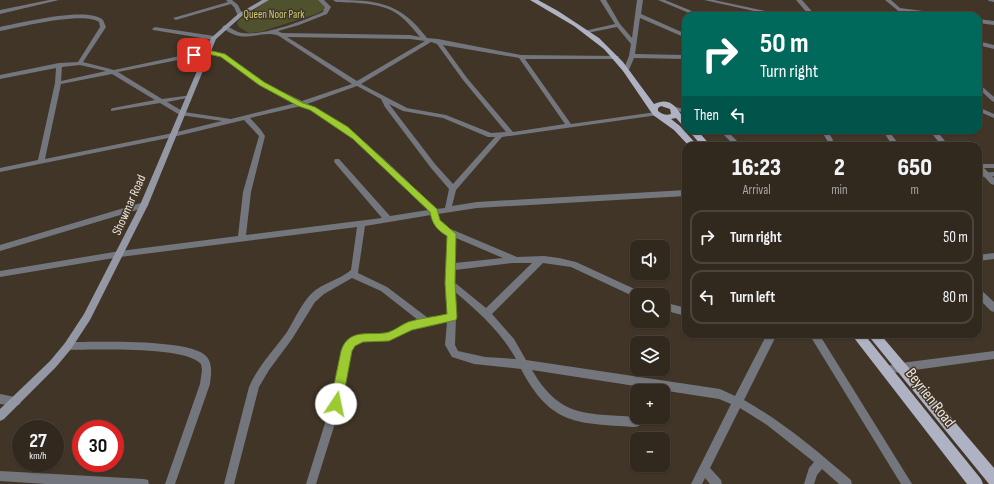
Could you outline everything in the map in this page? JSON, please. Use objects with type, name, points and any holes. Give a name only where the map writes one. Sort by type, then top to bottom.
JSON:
[{"type":"main road","name":"Showmar Road","points":[[0,416],[53,364],[68,346],[87,316],[144,205],[214,38],[240,15],[266,0]]},
{"type":"main road","points":[[533,0],[587,31],[616,57],[645,100],[657,113],[682,133]]},
{"type":"main road","points":[[641,92],[663,104],[670,106],[682,119]]},
{"type":"main road","points":[[657,113],[656,106],[663,104]]},
{"type":"main road","points":[[657,113],[670,117],[676,111]]},
{"type":"main road","points":[[683,134],[690,142]]},
{"type":"main road","points":[[696,134],[703,142]]},
{"type":"main road","name":"Beyrien Road","points":[[860,338],[976,484]]},
{"type":"main road","name":"Beyrien Road","points":[[876,338],[994,479]]},
{"type":"street","points":[[0,12],[56,0]]},
{"type":"street","points":[[225,27],[244,36],[272,31],[325,13],[328,7],[321,0]]},
{"type":"street","points":[[336,0],[377,5],[392,9],[401,14],[424,38]]},
{"type":"street","points":[[603,0],[618,25],[633,43]]},
{"type":"street","points":[[626,71],[632,56],[640,0]]},
{"type":"street","points":[[661,0],[691,12]]},
{"type":"street","points":[[707,0],[768,12]]},
{"type":"street","points":[[799,0],[809,12]]},
{"type":"street","points":[[888,0],[903,12]]},
{"type":"street","points":[[176,18],[230,1],[240,15]]},
{"type":"street","points":[[900,9],[920,12]]},
{"type":"street","points":[[638,15],[682,34]]},
{"type":"street","points":[[0,29],[83,16],[97,18],[101,21],[103,27],[80,63]]},
{"type":"street","points":[[982,22],[994,23]]},
{"type":"street","points":[[587,31],[618,25]]},
{"type":"street","points":[[155,29],[214,38]]},
{"type":"street","points":[[272,31],[281,34],[357,84],[405,110],[444,116],[483,132],[500,135],[511,134],[657,113]]},
{"type":"street","points":[[281,34],[410,36],[521,57],[616,57]]},
{"type":"street","points":[[0,170],[173,135],[301,104],[357,84],[435,41]]},
{"type":"street","points":[[435,41],[511,134]]},
{"type":"street","points":[[982,43],[994,47]]},
{"type":"street","points":[[58,83],[208,52],[223,55],[262,84],[319,112],[356,137],[434,211],[436,221],[443,229],[516,260]]},
{"type":"street","points":[[632,56],[682,57]]},
{"type":"street","points":[[521,57],[569,125]]},
{"type":"street","points":[[0,77],[80,63],[112,71],[182,114],[233,120]]},
{"type":"street","points":[[41,162],[58,83],[59,66]]},
{"type":"street","points":[[982,89],[994,100]]},
{"type":"street","points":[[113,110],[190,96]]},
{"type":"street","points":[[383,97],[387,106],[433,166],[453,189]]},
{"type":"street","points":[[982,110],[994,117]]},
{"type":"street","points":[[676,111],[682,111]]},
{"type":"street","points":[[982,116],[994,117]]},
{"type":"street","points":[[242,238],[247,192],[262,136],[246,118]]},
{"type":"street","points":[[726,134],[735,142]]},
{"type":"street","points":[[826,134],[830,140]]},
{"type":"street","points":[[936,134],[942,142]]},
{"type":"street","points":[[448,209],[453,189],[500,135]]},
{"type":"street","points":[[337,161],[388,219]]},
{"type":"street","points":[[982,166],[994,166]]},
{"type":"street","points":[[982,175],[994,174]]},
{"type":"street","points":[[982,175],[994,182]]},
{"type":"street","points":[[0,274],[120,254],[362,224],[434,211],[498,203],[682,193]]},
{"type":"street","points":[[0,248],[144,205]]},
{"type":"street","points":[[229,484],[254,387],[259,375],[282,346],[313,299],[327,288],[352,274],[356,268],[357,248],[362,224]]},
{"type":"street","points":[[452,234],[450,283],[452,317],[450,345],[455,354],[464,358],[523,364],[720,394],[737,401],[789,436],[848,484]]},
{"type":"street","points":[[982,258],[994,256]]},
{"type":"street","points":[[451,267],[516,260],[562,261],[573,264],[630,291]]},
{"type":"street","points":[[487,313],[540,260]]},
{"type":"street","points":[[352,274],[384,290],[428,323]]},
{"type":"street","points":[[450,283],[487,313],[511,342],[535,386],[547,400],[561,410],[580,416],[630,421]]},
{"type":"street","points":[[982,297],[994,308]]},
{"type":"street","points":[[670,308],[682,311]]},
{"type":"street","points":[[311,484],[336,404],[348,346],[355,340],[362,338],[389,337],[410,326],[452,317]]},
{"type":"street","points":[[696,484],[770,338]]},
{"type":"street","points":[[816,338],[906,484]]},
{"type":"street","points":[[68,346],[172,348],[191,352],[201,357],[206,362],[207,371],[205,384],[170,484]]},
{"type":"street","points":[[886,370],[994,355]]},
{"type":"street","points":[[0,399],[16,401]]},
{"type":"street","points":[[808,484],[813,472],[821,462]]},
{"type":"street","points":[[704,469],[717,484]]},
{"type":"street","points":[[0,476],[144,484]]},
{"type":"green space","name":"Queen Noor Park","points":[[269,0],[322,0],[328,6],[326,9],[316,14],[260,32],[249,33],[239,27],[237,23],[239,20]]},
{"type":"route","points":[[194,55],[208,52],[223,55],[262,84],[312,108],[345,129],[356,137],[434,211],[434,218],[440,227],[452,234],[450,283],[452,317],[410,326],[389,337],[371,337],[355,340],[348,346],[336,404]]}]
